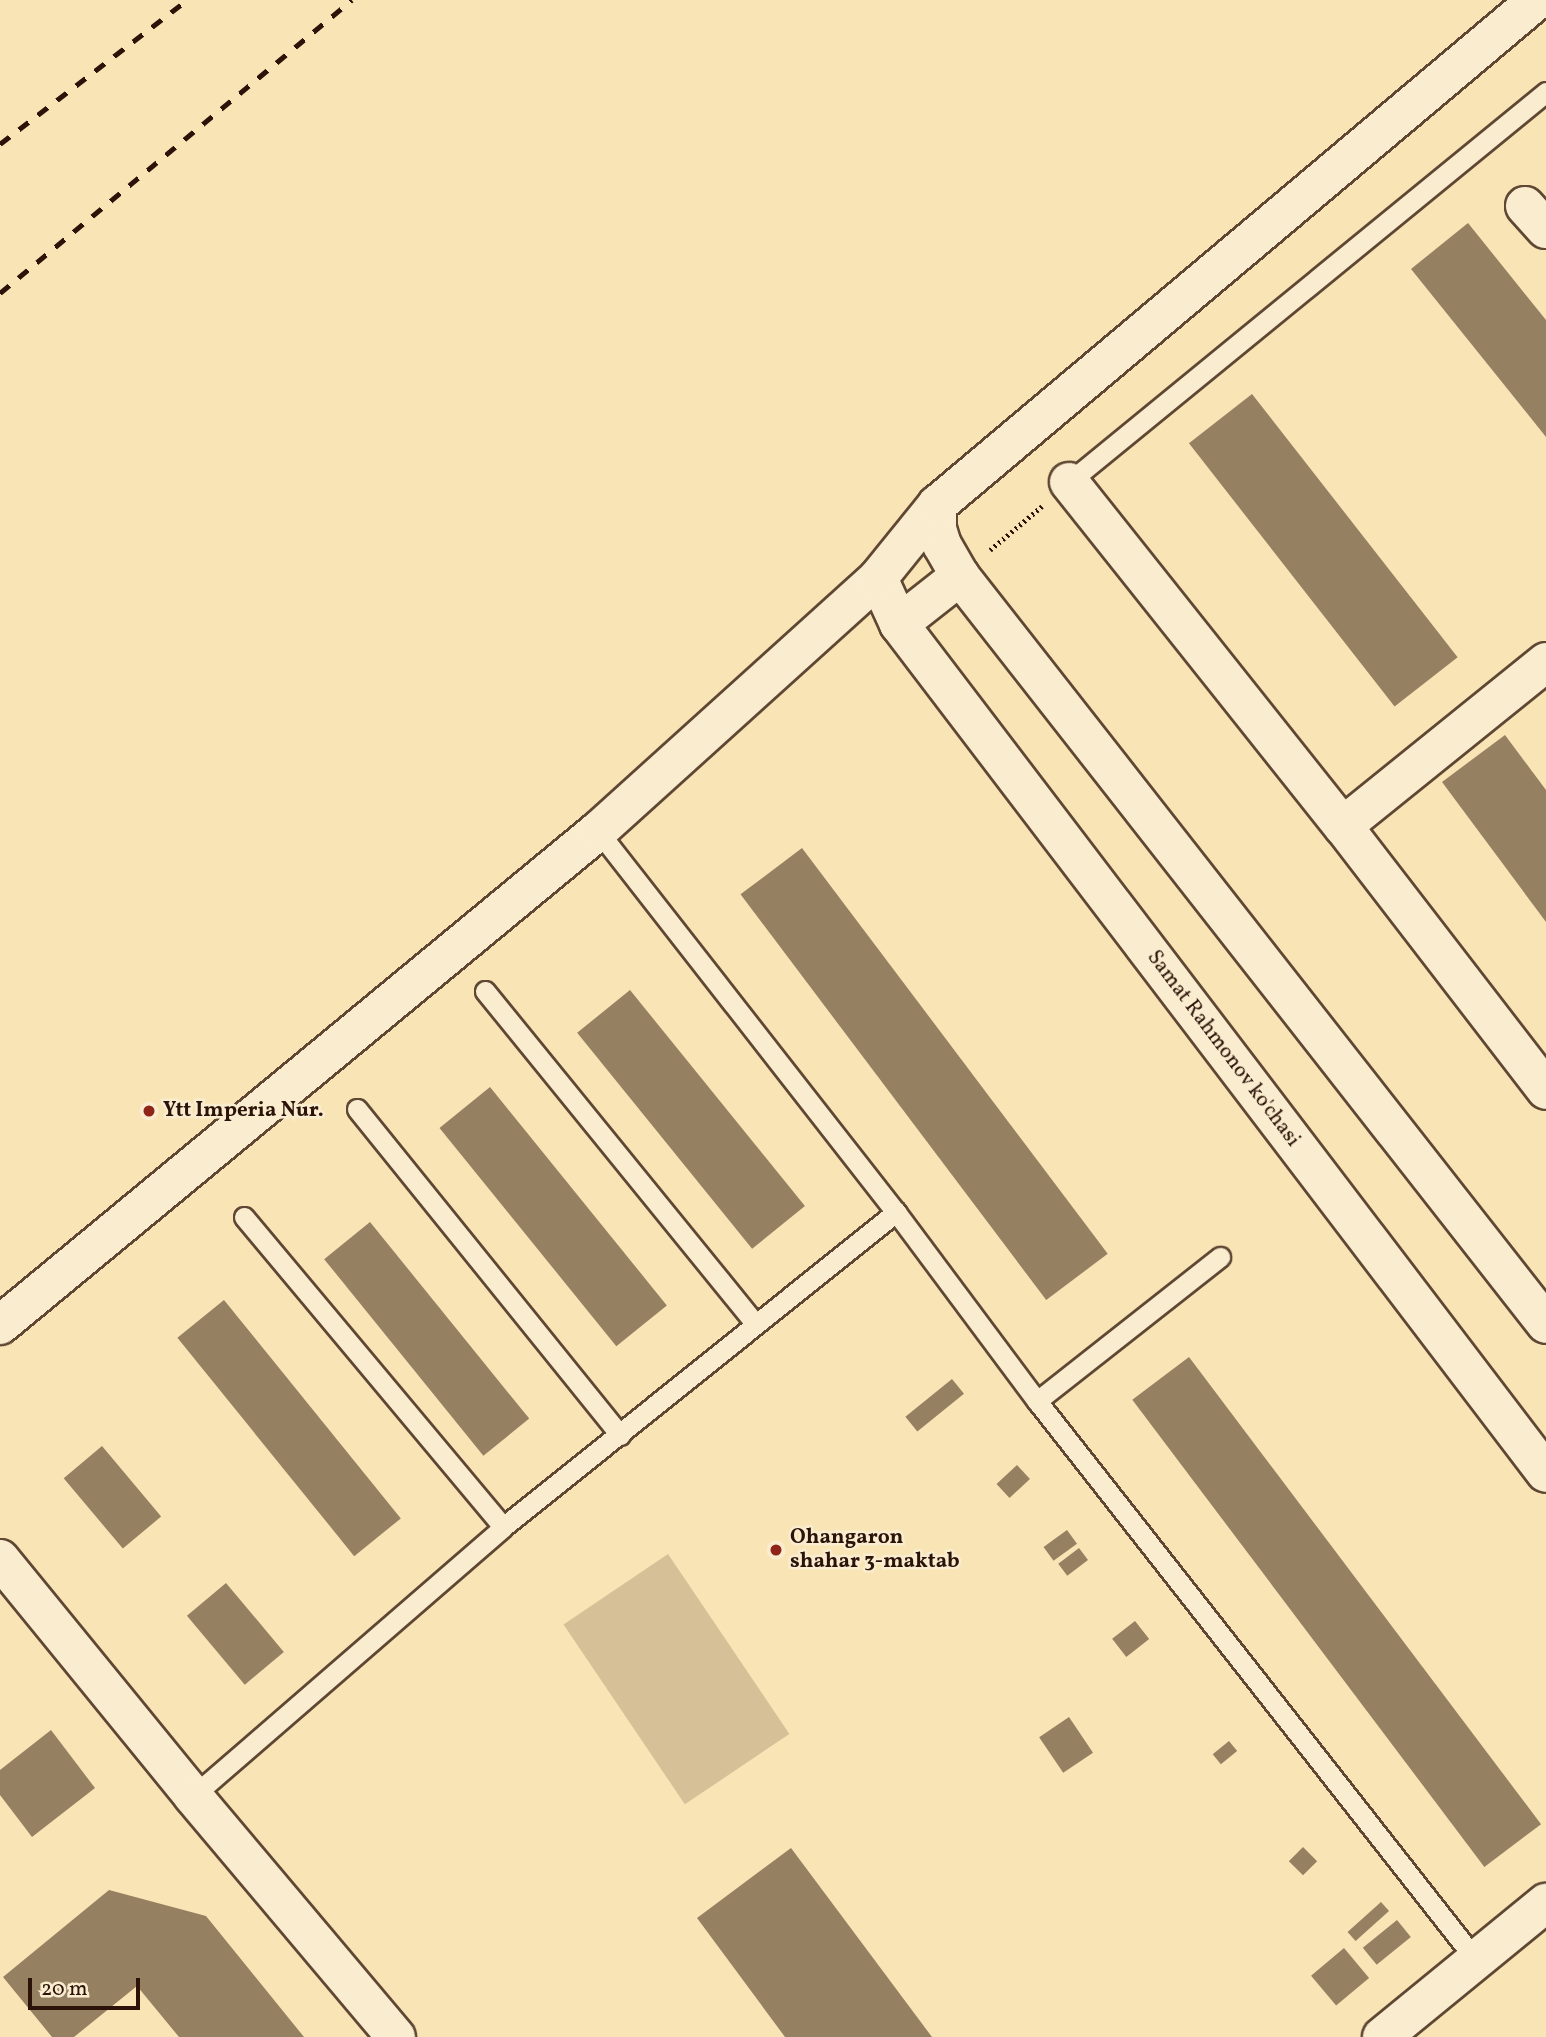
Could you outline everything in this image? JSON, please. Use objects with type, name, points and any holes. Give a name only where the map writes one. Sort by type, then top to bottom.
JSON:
[{"type":"main road","points":[[0,1325],[598,831],[877,578],[937,505],[1537,0]]},
{"type":"main road","points":[[1069,482],[1343,826],[1546,1090]]},
{"type":"main road","points":[[937,505],[937,529],[942,545],[960,576],[1546,1324]]},
{"type":"main road","points":[[899,624],[960,576]]},
{"type":"main road","name":"Samat Rahmonov ko'chasi","points":[[877,578],[899,624],[1546,1473]]},
{"type":"main road","points":[[1343,826],[1546,662]]},
{"type":"main road","points":[[0,1559],[192,1796],[396,2037]]},
{"type":"main road","points":[[1382,2037],[1546,1903]]},
{"type":"lane","points":[[1069,482],[1546,92]]},
{"type":"lane","points":[[598,831],[896,1212],[1037,1401],[1476,1960]]},
{"type":"lane","points":[[485,991],[755,1323]]},
{"type":"lane","points":[[357,1109],[620,1434]]},
{"type":"lane","points":[[192,1796],[503,1527],[896,1212]]},
{"type":"lane","points":[[244,1217],[503,1527]]},
{"type":"lane","points":[[1037,1401],[1220,1257]]},
{"type":"path","points":[[960,576],[1069,482]]},
{"type":"shaded area","points":[[668,1554],[789,1734],[685,1804],[564,1624]]},
{"type":"building","points":[[1468,223],[1546,320],[1546,437],[1411,269]]},
{"type":"building","points":[[1252,394],[1458,657],[1395,706],[1189,443]]},
{"type":"building","points":[[1505,735],[1546,790],[1546,922],[1442,782]]},
{"type":"building","points":[[802,848],[1108,1254],[1046,1300],[741,894]]},
{"type":"building","points":[[630,990],[805,1206],[752,1249],[577,1033]]},
{"type":"building","points":[[490,1087],[667,1305],[616,1346],[439,1128]]},
{"type":"building","points":[[370,1222],[529,1419],[483,1456],[324,1259]]},
{"type":"building","points":[[224,1300],[401,1518],[354,1556],[177,1338]]},
{"type":"building","points":[[1189,1357],[1541,1824],[1484,1867],[1132,1400]]},
{"type":"building","points":[[952,1379],[964,1394],[917,1432],[905,1417]]},
{"type":"building","points":[[102,1446],[161,1516],[123,1549],[64,1478]]},
{"type":"building","points":[[1017,1465],[1030,1479],[1009,1498],[997,1484]]},
{"type":"building","points":[[1067,1530],[1077,1544],[1054,1561],[1044,1547]]},
{"type":"building","points":[[1079,1548],[1088,1560],[1067,1576],[1058,1564]]},
{"type":"building","points":[[226,1583],[284,1652],[245,1685],[187,1616]]},
{"type":"building","points":[[1135,1621],[1149,1639],[1126,1657],[1112,1639]]},
{"type":"building","points":[[1069,1717],[1093,1753],[1063,1773],[1039,1737]]},
{"type":"building","points":[[51,1730],[95,1788],[32,1837],[0,1795],[0,1770]]},
{"type":"building","points":[[1229,1741],[1237,1751],[1221,1764],[1213,1754]]},
{"type":"building","points":[[1303,1847],[1317,1861],[1303,1875],[1289,1861]]},
{"type":"building","points":[[791,1848],[932,2037],[785,2037],[697,1918]]},
{"type":"building","points":[[109,1890],[206,1916],[304,2037],[179,2037],[137,1986],[74,2037],[52,2037],[3,1977]]},
{"type":"building","points":[[1381,1902],[1389,1911],[1356,1941],[1348,1932]]},
{"type":"building","points":[[1397,1920],[1411,1937],[1377,1965],[1363,1948]]},
{"type":"building","points":[[1344,1948],[1369,1978],[1336,2006],[1311,1976]]},
{"type":"railway","points":[[0,144],[187,0]]},
{"type":"railway","points":[[0,293],[352,0]]},
{"type":"place","name":"Ytt Imperia Nur.","points":[[149,1111]]},
{"type":"place","name":"Ohangaron shahar 3-maktab","points":[[776,1550]]}]
